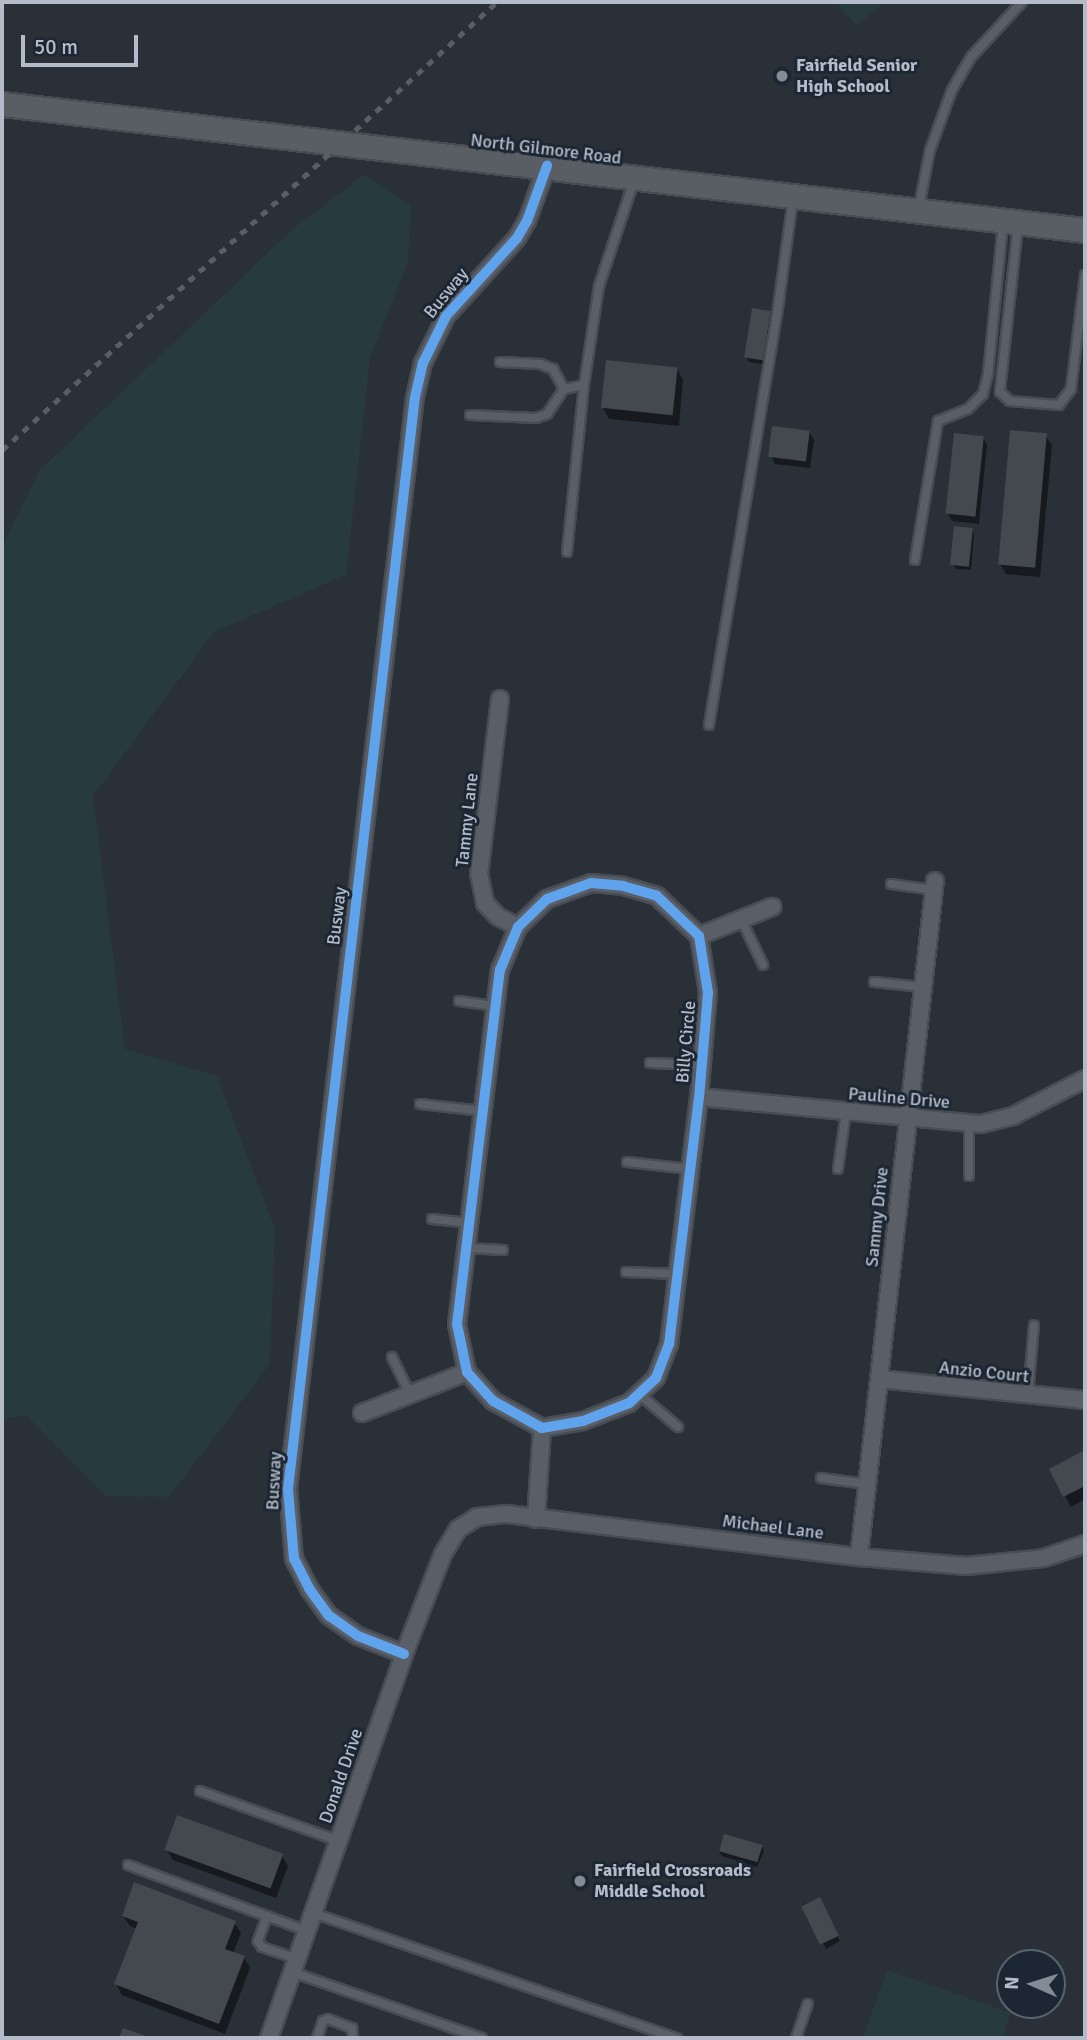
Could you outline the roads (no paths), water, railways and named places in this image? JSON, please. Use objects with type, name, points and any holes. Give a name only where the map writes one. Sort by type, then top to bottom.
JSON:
[{"type":"street","name":"North Gilmore Road","points":[[2,104],[1085,230]]},
{"type":"street","name":"Busway","points":[[404,1654],[358,1636],[330,1615],[309,1588],[294,1559],[288,1489],[415,397],[423,363],[446,316],[517,238],[527,221],[547,166]]},
{"type":"street","name":"Tammy Lane","points":[[500,699],[479,874],[485,903],[498,916],[518,927]]},
{"type":"street","points":[[536,1519],[542,1428],[493,1401],[467,1372],[457,1324],[500,970],[518,927],[547,899],[568,889],[591,883],[623,886],[657,896],[699,936],[772,907]]},
{"type":"street","name":"Sammy Drive","points":[[859,1556],[934,885]]},
{"type":"street","name":"Billy Circle","points":[[542,1428],[583,1422],[629,1403],[656,1378],[669,1344],[699,1097],[708,993],[699,936]]},
{"type":"street","name":"Pauline Drive","points":[[699,1097],[981,1124],[1013,1116],[1085,1079]]},
{"type":"street","points":[[362,1413],[467,1372]]},
{"type":"street","name":"Anzio Court","points":[[879,1379],[1085,1400]]},
{"type":"street","name":"Michael Lane","points":[[458,1529],[477,1517],[507,1514],[859,1556],[967,1566],[1044,1558],[1085,1544]]},
{"type":"street","name":"Donald Drive","points":[[269,2038],[404,1654],[443,1554],[458,1529]]},
{"type":"lane","points":[[918,210],[930,150],[952,90],[972,56],[1022,2]]},
{"type":"lane","points":[[567,552],[584,386],[599,286],[635,177]]},
{"type":"lane","points":[[709,725],[779,300],[793,195]]},
{"type":"lane","points":[[1011,221],[1000,392],[1010,401],[1059,405],[1071,389],[1085,275]]},
{"type":"lane","points":[[915,560],[938,421],[968,409],[983,394],[1011,221]]},
{"type":"lane","points":[[499,362],[540,364],[554,369],[564,390]]},
{"type":"lane","points":[[470,415],[536,418],[547,414],[564,390],[584,386]]},
{"type":"lane","points":[[891,884],[934,885]]},
{"type":"lane","points":[[741,919],[763,965]]},
{"type":"lane","points":[[874,982],[922,987]]},
{"type":"lane","points":[[459,1001],[496,1006]]},
{"type":"lane","points":[[650,1063],[702,1065]]},
{"type":"lane","points":[[420,1104],[483,1111]]},
{"type":"lane","points":[[838,1169],[846,1112]]},
{"type":"lane","points":[[969,1124],[969,1176]]},
{"type":"lane","points":[[627,1162],[690,1169]]},
{"type":"lane","points":[[432,1219],[469,1223]]},
{"type":"lane","points":[[467,1248],[503,1250]]},
{"type":"lane","points":[[626,1272],[677,1274]]},
{"type":"lane","points":[[1028,1396],[1034,1325]]},
{"type":"lane","points":[[392,1357],[410,1395]]},
{"type":"lane","points":[[639,1394],[678,1427]]},
{"type":"lane","points":[[821,1478],[867,1485]]},
{"type":"lane","points":[[200,1791],[339,1841]]},
{"type":"lane","points":[[128,1865],[307,1931]]},
{"type":"lane","points":[[313,1913],[677,2038]]},
{"type":"lane","points":[[267,1916],[258,1941],[261,1947],[294,1966],[482,2038]]},
{"type":"lane","points":[[796,2038],[808,2004]]},
{"type":"lane","points":[[317,2038],[323,2021],[328,2019],[352,2028],[353,2038]]},
{"type":"railway","points":[[2,450],[497,2]]},
{"type":"place","name":"Fairfield Senior High School","points":[[782,76]]},
{"type":"place","name":"Fairfield Crossroads Middle School","points":[[580,1881]]}]
